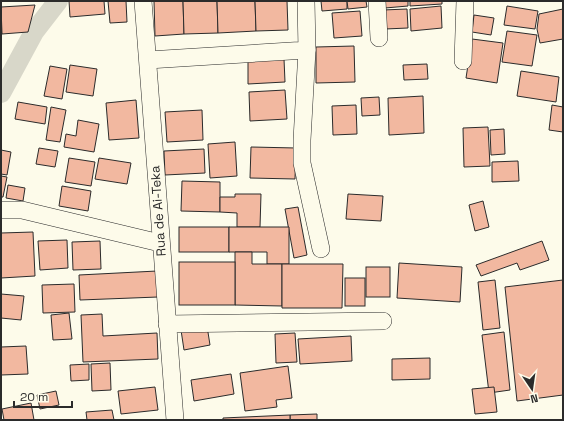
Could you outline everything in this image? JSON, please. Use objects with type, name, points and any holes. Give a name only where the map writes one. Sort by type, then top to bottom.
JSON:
[{"type":"street","name":"Rua de Ai-Teka","points":[[143,1],[160,244],[175,420]]},
{"type":"street","points":[[306,1],[307,50],[302,163],[321,249]]},
{"type":"street","points":[[377,1],[379,38]]},
{"type":"street","points":[[463,61],[465,1]]},
{"type":"street","points":[[148,60],[307,50]]},
{"type":"street","points":[[1,210],[22,210],[160,244]]},
{"type":"street","points":[[167,324],[383,321]]},
{"type":"building","points":[[69,1],[104,1],[105,14],[70,17]]},
{"type":"building","points":[[108,1],[126,1],[127,22],[110,23]]},
{"type":"building","points":[[154,1],[183,1],[184,34],[155,36]]},
{"type":"building","points":[[183,1],[217,1],[218,33],[184,34]]},
{"type":"building","points":[[217,1],[255,1],[256,31],[218,33]]},
{"type":"building","points":[[255,1],[287,1],[288,30],[256,31]]},
{"type":"building","points":[[321,1],[347,1],[347,9],[322,11]]},
{"type":"building","points":[[347,1],[366,1],[367,7],[348,9]]},
{"type":"building","points":[[385,1],[408,1],[408,6],[385,8]]},
{"type":"building","points":[[410,1],[442,1],[442,4],[410,6]]},
{"type":"building","points":[[35,5],[28,32],[2,34],[1,7]]},
{"type":"building","points":[[441,6],[442,28],[411,31],[410,9]]},
{"type":"building","points":[[507,6],[538,11],[535,29],[504,25]]},
{"type":"building","points":[[407,9],[408,28],[385,29],[383,10]]},
{"type":"building","points":[[563,9],[563,39],[540,43],[537,29],[539,14]]},
{"type":"building","points":[[360,11],[362,36],[334,38],[332,13]]},
{"type":"building","points":[[474,15],[494,18],[491,35],[472,32]]},
{"type":"building","points":[[507,31],[537,35],[532,66],[502,62]]},
{"type":"building","points":[[472,39],[503,43],[497,83],[466,78]]},
{"type":"building","points":[[354,46],[355,82],[316,83],[316,47]]},
{"type":"building","points":[[284,59],[285,82],[248,84],[248,60]]},
{"type":"building","points":[[427,64],[428,79],[404,80],[403,65]]},
{"type":"building","points":[[70,65],[97,69],[93,96],[66,92]]},
{"type":"building","points":[[50,66],[67,69],[62,99],[44,96]]},
{"type":"building","points":[[521,71],[559,77],[556,102],[517,96]]},
{"type":"building","points":[[285,90],[287,119],[250,121],[249,92]]},
{"type":"building","points":[[423,96],[424,133],[389,135],[388,98]]},
{"type":"building","points":[[379,97],[380,115],[362,116],[361,98]]},
{"type":"building","points":[[136,100],[139,138],[109,140],[106,103]]},
{"type":"building","points":[[18,102],[47,107],[45,124],[15,119]]},
{"type":"building","points":[[356,105],[357,134],[333,135],[332,106]]},
{"type":"building","points":[[552,105],[563,107],[563,132],[549,130]]},
{"type":"building","points":[[51,107],[66,110],[60,142],[46,140]]},
{"type":"building","points":[[202,110],[203,140],[167,142],[165,112]]},
{"type":"building","points":[[78,120],[99,124],[94,152],[64,147],[66,134],[76,136]]},
{"type":"building","points":[[488,127],[490,166],[464,167],[463,128]]},
{"type":"building","points":[[504,129],[505,154],[491,155],[490,130]]},
{"type":"building","points":[[235,142],[237,176],[210,178],[208,144]]},
{"type":"building","points":[[251,147],[296,148],[295,179],[250,178]]},
{"type":"building","points":[[39,148],[58,151],[55,167],[36,164]]},
{"type":"building","points":[[204,149],[205,173],[165,175],[164,151]]},
{"type":"building","points":[[1,150],[11,152],[7,175],[1,174]]},
{"type":"building","points":[[69,158],[95,162],[91,186],[65,182]]},
{"type":"building","points":[[99,158],[131,163],[127,184],[95,179]]},
{"type":"building","points":[[518,161],[519,181],[492,182],[492,162]]},
{"type":"building","points":[[1,176],[7,177],[3,197],[1,197]]},
{"type":"building","points":[[182,181],[220,182],[220,212],[181,211]]},
{"type":"building","points":[[8,185],[25,188],[23,201],[6,198]]},
{"type":"building","points":[[62,186],[91,191],[88,211],[59,206]]},
{"type":"building","points":[[235,194],[261,194],[260,227],[237,227],[237,213],[220,212],[220,197],[235,197]]},
{"type":"building","points":[[348,194],[383,196],[381,221],[346,219]]},
{"type":"building","points":[[483,201],[489,227],[475,231],[469,205]]},
{"type":"building","points":[[298,207],[307,255],[294,258],[285,209]]},
{"type":"building","points":[[179,227],[229,227],[229,252],[179,252]]},
{"type":"building","points":[[229,227],[289,227],[289,264],[267,264],[267,252],[229,252]]},
{"type":"building","points":[[33,232],[35,276],[1,278],[1,233]]},
{"type":"building","points":[[67,240],[68,268],[40,270],[38,241]]},
{"type":"building","points":[[100,241],[101,269],[73,270],[72,242]]},
{"type":"building","points":[[542,241],[549,260],[520,270],[517,263],[481,276],[476,265]]},
{"type":"building","points":[[235,252],[252,252],[252,264],[282,264],[282,306],[235,305]]},
{"type":"building","points":[[179,262],[235,262],[235,305],[179,305]]},
{"type":"building","points":[[399,263],[462,267],[460,302],[397,298]]},
{"type":"building","points":[[282,264],[343,264],[342,308],[282,308]]},
{"type":"building","points":[[366,267],[390,267],[390,297],[366,297]]},
{"type":"building","points":[[157,271],[158,297],[80,300],[79,275]]},
{"type":"building","points":[[345,278],[365,278],[365,306],[345,306]]},
{"type":"building","points":[[495,280],[500,328],[483,330],[478,282]]},
{"type":"building","points":[[563,280],[563,395],[517,401],[505,287]]},
{"type":"building","points":[[74,284],[75,312],[43,313],[42,285]]},
{"type":"building","points":[[1,294],[24,296],[21,320],[1,318]]},
{"type":"building","points":[[69,313],[72,339],[53,340],[51,315]]},
{"type":"building","points":[[102,314],[103,336],[157,333],[158,359],[83,362],[81,315]]},
{"type":"building","points":[[207,326],[210,345],[184,350],[181,330]]},
{"type":"building","points":[[504,332],[510,390],[489,393],[482,335]]},
{"type":"building","points":[[295,333],[297,362],[276,363],[275,334]]},
{"type":"building","points":[[351,336],[352,361],[300,364],[298,339]]},
{"type":"building","points":[[26,346],[28,374],[1,375],[1,347]]},
{"type":"building","points":[[430,358],[430,379],[392,380],[392,359]]},
{"type":"building","points":[[110,363],[111,390],[92,391],[91,364]]},
{"type":"building","points":[[89,364],[89,380],[71,381],[70,365]]},
{"type":"building","points":[[288,366],[292,398],[276,400],[277,407],[245,411],[240,373]]},
{"type":"building","points":[[231,374],[234,394],[194,401],[191,380]]},
{"type":"building","points":[[155,387],[158,410],[121,414],[118,391]]},
{"type":"building","points":[[494,387],[497,412],[475,414],[472,389]]},
{"type":"building","points":[[56,391],[59,405],[40,409],[37,395]]},
{"type":"building","points":[[31,403],[34,420],[4,420],[2,409]]},
{"type":"building","points":[[112,410],[114,420],[87,420],[86,412]]},
{"type":"building","points":[[317,414],[317,420],[290,420],[290,415]]},
{"type":"building","points":[[290,415],[290,420],[223,420],[223,418]]},
{"type":"waterway","points":[[1,93],[34,32],[58,1]]}]
